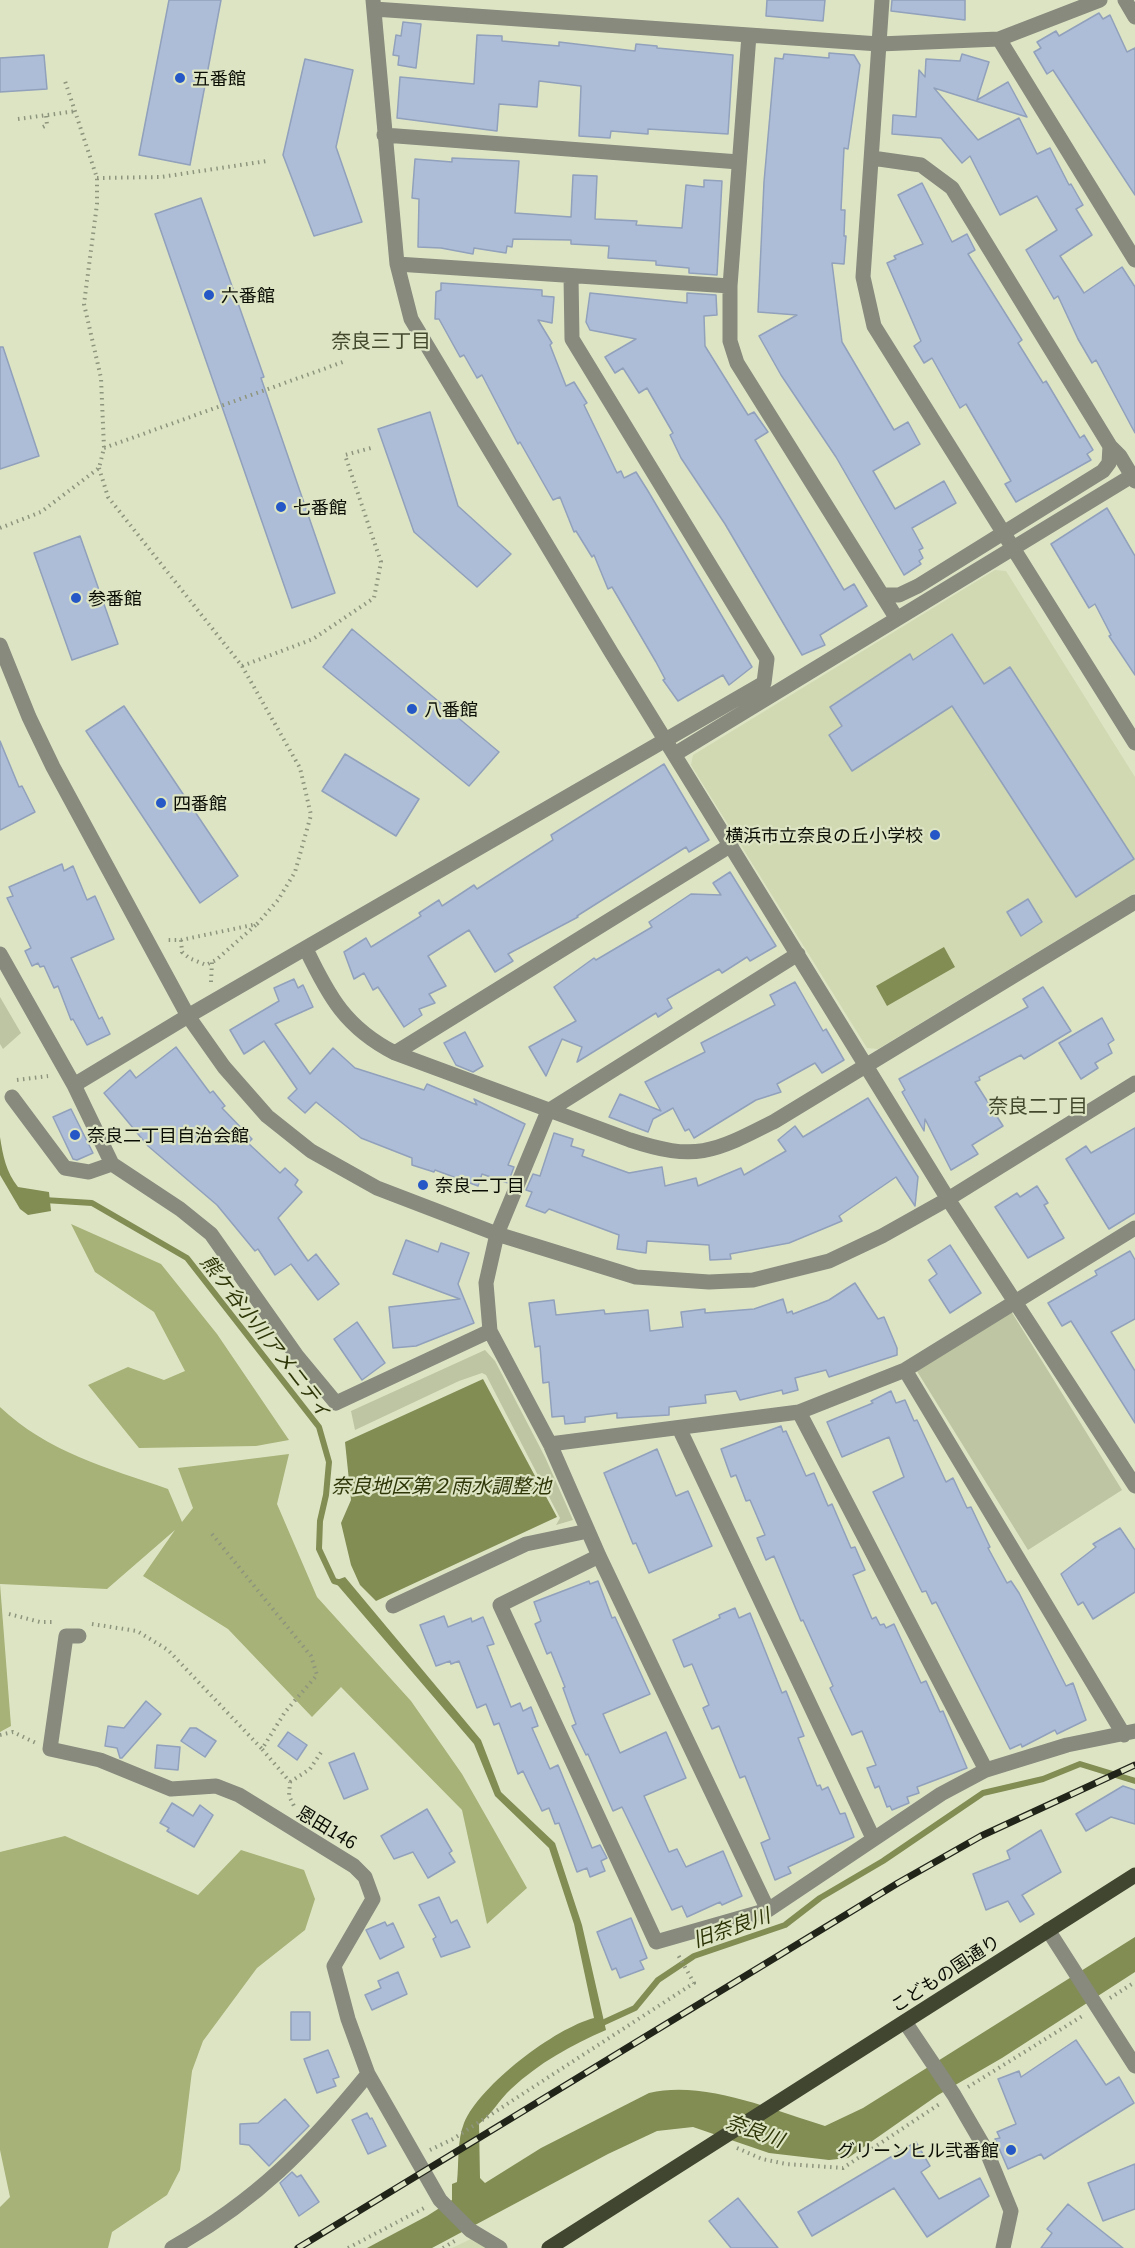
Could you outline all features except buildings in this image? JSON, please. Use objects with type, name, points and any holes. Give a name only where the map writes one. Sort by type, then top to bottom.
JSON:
[{"type":"main road","name":"こどもの国通り","points":[[549,2248],[1135,1875]]},
{"type":"street","points":[[882,0],[863,277],[874,326],[1015,547],[1135,743]]},
{"type":"street","points":[[1100,0],[999,39],[879,44],[374,4],[397,264],[411,319],[948,1199],[1135,1486]]},
{"type":"street","points":[[1125,0],[1135,17]]},
{"type":"street","points":[[749,35],[730,286],[730,341],[737,363],[897,619]]},
{"type":"street","points":[[999,39],[1135,260]]},
{"type":"street","points":[[384,135],[739,162]]},
{"type":"street","points":[[675,754],[1134,477],[1110,446],[952,188],[921,165],[872,158]]},
{"type":"street","points":[[397,264],[730,286]]},
{"type":"street","points":[[70,1079],[306,949],[764,683],[767,659],[572,339],[571,276]]},
{"type":"street","points":[[883,595],[899,595],[918,586],[1004,530],[1103,471],[1109,463],[1110,446]]},
{"type":"street","points":[[0,645],[29,717],[53,767],[188,1016],[224,1067],[267,1116],[311,1151],[377,1188],[497,1234],[636,1277],[709,1282],[753,1280],[829,1261],[882,1236],[948,1199],[1135,1083]]},
{"type":"street","points":[[766,668],[790,683]]},
{"type":"street","points":[[395,1053],[731,845]]},
{"type":"street","points":[[306,949],[326,990],[350,1024],[373,1042],[395,1053],[548,1111],[661,1150],[702,1153],[725,1147],[775,1121],[1135,902]]},
{"type":"street","points":[[0,954],[70,1079],[112,1164],[180,1209],[212,1234],[235,1263],[297,1356],[336,1403],[490,1331]]},
{"type":"street","points":[[768,1910],[598,1556],[550,1444],[490,1331],[486,1283],[497,1234],[548,1111],[798,954]]},
{"type":"street","points":[[12,1098],[66,1168],[89,1172],[112,1164]]},
{"type":"street","points":[[550,1444],[799,1412],[905,1370],[1135,1228]]},
{"type":"street","points":[[598,1556],[500,1605],[656,1942],[768,1910],[941,1794],[986,1770],[1067,1745],[1130,1733],[905,1370]]},
{"type":"street","points":[[799,1412],[986,1770]]},
{"type":"street","points":[[680,1428],[873,1838]]},
{"type":"street","points":[[393,1606],[526,1544],[588,1531]]},
{"type":"street","points":[[50,1749],[64,1632]]},
{"type":"street","name":"恩田146","points":[[50,1749],[100,1760],[171,1789],[216,1786],[239,1795],[365,1877],[373,1899],[334,1966],[348,2019],[368,2074],[440,2200],[470,2230],[500,2248]]},
{"type":"street","points":[[1048,1930],[1135,2066]]},
{"type":"street","points":[[905,2022],[987,2150],[1011,2211],[1003,2248]]},
{"type":"street","points":[[172,2248],[216,2223],[247,2200],[322,2130],[368,2074]]},
{"type":"path","points":[[65,81],[77,111],[97,178],[97,204],[84,304],[101,378],[104,448],[99,468],[108,496],[242,666],[300,768],[310,814],[295,872],[278,900],[257,924],[206,965],[189,958],[182,952],[181,940]]},
{"type":"path","points":[[18,119],[77,111]]},
{"type":"path","points":[[43,127],[47,125],[46,115]]},
{"type":"path","points":[[97,178],[161,177],[267,161]]},
{"type":"path","points":[[104,448],[343,362]]},
{"type":"path","points":[[242,666],[313,639],[374,598],[381,562],[345,455],[371,448]]},
{"type":"path","points":[[0,528],[41,512],[99,468]]},
{"type":"path","points":[[164,940],[181,940],[257,924]]},
{"type":"path","points":[[211,976],[212,962]]},
{"type":"path","points":[[14,1081],[70,1079]]},
{"type":"path","points":[[212,1534],[311,1656],[317,1675],[285,1712],[262,1749]]},
{"type":"path","points":[[9,1614],[40,1622],[64,1632]]},
{"type":"path","points":[[90,1623],[137,1631],[168,1650],[262,1749],[290,1782],[289,1796],[300,1816]]},
{"type":"path","points":[[0,1735],[13,1732],[50,1749]]},
{"type":"path","points":[[290,1782],[310,1769],[322,1751]]},
{"type":"path","points":[[446,2142],[694,1983],[678,1955]]},
{"type":"path","points":[[728,2147],[762,2159],[786,2164],[843,2168],[953,2094],[1094,2005],[1135,1982]]},
{"type":"path","points":[[348,2248],[440,2200]]},
{"type":"shaded area","name":"横浜市立奈良の丘小学校","points":[[995,570],[1006,571],[1135,777],[1135,893],[878,1049],[867,1048],[691,765],[693,755]]},
{"type":"shaded area","points":[[0,997],[21,1033],[3,1049],[0,1044]]},
{"type":"shaded area","points":[[71,1224],[161,1264],[217,1334],[289,1440],[256,1446],[139,1448],[88,1385],[128,1367],[164,1380],[185,1371],[154,1312],[95,1272]]},
{"type":"shaded area","points":[[1011,1311],[1122,1490],[1028,1550],[915,1368]]},
{"type":"shaded area","points":[[485,1350],[495,1361],[545,1457],[573,1520],[556,1525],[560,1518],[486,1375],[482,1373],[459,1381],[355,1430],[351,1411]]},
{"type":"shaded area","points":[[0,1407],[18,1423],[58,1447],[101,1466],[168,1489],[182,1522],[193,1508],[178,1468],[289,1454],[277,1504],[317,1597],[411,1701],[462,1774],[527,1888],[487,1924],[462,1810],[341,1687],[312,1717],[228,1629],[143,1576],[175,1530],[107,1589],[0,1584]]},
{"type":"shaded area","points":[[0,1584],[11,1726],[0,1732]]},
{"type":"shaded area","points":[[65,1836],[198,1895],[241,1850],[304,1870],[315,1899],[305,1930],[257,1968],[203,2041],[192,2071],[180,2170],[167,2195],[112,2232],[108,2248],[0,2248],[0,2207],[10,2197],[0,2150],[0,1852]]},
{"type":"shaded area","points":[[473,2238],[486,2248],[452,2248]]},
{"type":"water","points":[[944,947],[955,967],[887,1006],[876,986]]},
{"type":"water","points":[[0,1137],[6,1164],[18,1187],[49,1192],[51,1211],[28,1215],[20,1209],[0,1175]]},
{"type":"water","name":"奈良地区第２雨水調整池","points":[[483,1379],[557,1517],[376,1601],[360,1585],[351,1565],[341,1523],[351,1500],[345,1442]]},
{"type":"water","name":"奈良川","points":[[345,1577],[481,1740],[501,1792],[555,1843],[582,1925],[606,2030],[568,2048],[533,2071],[511,2089],[479,2124],[480,2178],[485,2183],[541,2148],[649,2093],[693,2090],[715,2094],[761,2105],[825,2126],[863,2108],[1135,1937],[1135,1972],[1002,2058],[938,2095],[848,2158],[829,2160],[769,2153],[693,2127],[657,2131],[608,2154],[432,2248],[367,2248],[452,2200],[452,2184],[457,2182],[462,2130],[473,2108],[486,2092],[520,2060],[559,2033],[594,2018],[574,1924],[549,1848],[495,1796],[474,1744],[334,1581]]},
{"type":"waterway","name":"熊ケ谷小川アメニティ","points":[[44,1200],[92,1203],[187,1258],[319,1427],[329,1462],[326,1495],[320,1521],[319,1549],[334,1581],[341,1583]]},
{"type":"waterway","name":"旧奈良川","points":[[598,2025],[635,2008],[658,1980],[694,1956],[785,1925],[820,1898],[883,1861],[983,1793],[1043,1779],[1080,1764],[1135,1781]]},
{"type":"railway","points":[[298,2248],[898,1883],[981,1836],[1135,1765]]},
{"type":"place","name":"五番館","points":[[180,78]]},
{"type":"place","name":"六番館","points":[[209,295]]},
{"type":"place","name":"七番館","points":[[281,507]]},
{"type":"place","name":"参番館","points":[[76,598]]},
{"type":"place","name":"八番館","points":[[412,709]]},
{"type":"place","name":"四番館","points":[[161,803]]},
{"type":"place","name":"横浜市立奈良の丘小学校","points":[[935,835]]},
{"type":"place","name":"奈良二丁目自治会館","points":[[75,1135]]},
{"type":"place","name":"奈良二丁目","points":[[423,1185]]},
{"type":"place","name":"グリーンヒル弐番館","points":[[1011,2150]]},
{"type":"district","name":"奈良三丁目","points":[[381,340]]},
{"type":"district","name":"奈良二丁目","points":[[1038,1105]]}]
